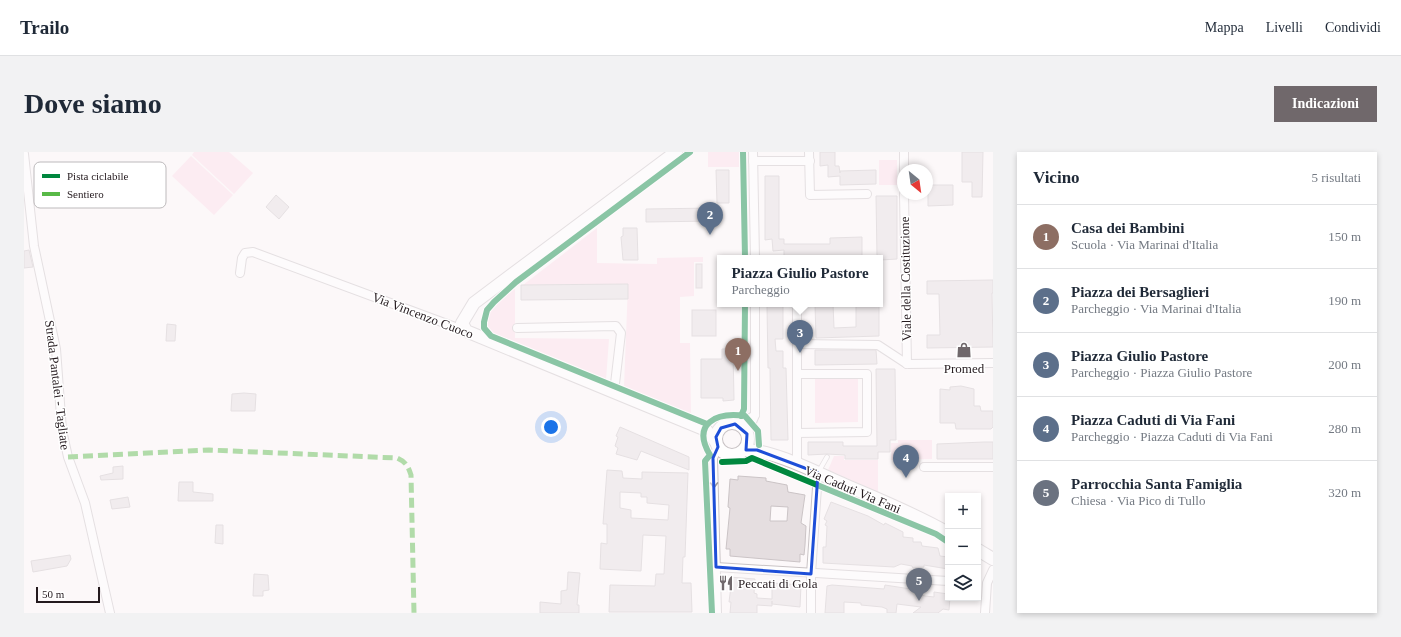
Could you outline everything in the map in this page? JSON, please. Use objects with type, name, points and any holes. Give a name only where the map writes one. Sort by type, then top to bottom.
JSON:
[{"type":"street","points":[[466,331],[462,323],[474,303],[676,152]]},
{"type":"street","points":[[753,152],[754,255]]},
{"type":"street","points":[[809,152],[810,195],[867,194]]},
{"type":"street","points":[[904,152],[904,164]]},
{"type":"street","name":"Strada Pantalei - Tagliate","points":[[24,154],[34,246],[56,349],[62,430],[68,457],[85,503],[110,613]]},
{"type":"street","points":[[753,161],[810,161]]},
{"type":"street","name":"Viale della Costituzione","points":[[904,200],[906,364]]},
{"type":"street","name":"Via Vincenzo Cuoco","points":[[240,273],[242,258],[245,253],[253,252],[466,331],[706,430],[717,444]]},
{"type":"street","points":[[717,444],[721,451],[730,455],[740,453],[755,415],[755,307]]},
{"type":"street","points":[[797,307],[797,465]]},
{"type":"street","points":[[517,328],[616,326],[621,333],[614,392]]},
{"type":"street","points":[[797,344],[878,345],[906,364],[993,363]]},
{"type":"street","points":[[797,374],[867,374],[867,432],[797,433]]},
{"type":"street","points":[[706,430],[720,428],[730,423],[735,424],[743,422],[755,415]]},
{"type":"street","points":[[735,424],[744,429],[746,441]]},
{"type":"street","points":[[717,613],[713,458],[720,428]]},
{"type":"street","name":"Via Caduti Via Fani","points":[[746,441],[757,450],[818,473],[924,519],[945,531]]},
{"type":"street","points":[[924,467],[993,467]]},
{"type":"street","points":[[811,613],[811,574],[818,473]]},
{"type":"street","points":[[981,552],[993,559]]},
{"type":"street","points":[[716,567],[811,574],[945,581]]},
{"type":"street","points":[[985,613],[987,583],[993,570]]},
{"type":"street","points":[[981,582],[987,583]]},
{"type":"lane","points":[[818,473],[827,457]]},
{"type":"highlighted area","points":[[735,424],[747,434],[746,450],[757,450],[818,473],[811,574],[716,567],[713,458],[718,447],[716,437],[721,428]]},
{"type":"shaded area","points":[[194,152],[229,152],[253,173],[234,194],[192,155]]},
{"type":"shaded area","points":[[708,152],[739,152],[739,167],[708,167]]},
{"type":"shaded area","points":[[191,156],[233,195],[214,215],[172,176]]},
{"type":"shaded area","points":[[879,160],[897,160],[897,185],[879,185]]},
{"type":"shaded area","points":[[597,228],[597,263],[657,264],[657,258],[703,257],[703,262],[694,262],[694,296],[680,297],[680,343],[690,343],[691,415],[624,387],[628,284],[523,285]]},
{"type":"shaded area","points":[[515,288],[515,338],[609,339],[606,380],[491,332],[486,322],[489,309]]},
{"type":"shaded area","points":[[815,379],[858,379],[858,422],[815,423]]},
{"type":"shaded area","points":[[898,440],[932,440],[932,459],[891,460],[891,443],[898,443]]},
{"type":"shaded area","points":[[834,456],[844,456],[844,460],[878,460],[878,492],[828,470]]},
{"type":"building","points":[[820,152],[835,152],[835,166],[839,166],[840,173],[840,171],[876,170],[876,184],[840,185],[840,176],[828,177],[828,165],[820,166]]},
{"type":"building","points":[[962,152],[983,152],[982,197],[972,197],[972,182],[962,182]]},
{"type":"building","points":[[716,170],[729,170],[729,203],[717,203]]},
{"type":"building","points":[[765,176],[779,176],[779,239],[784,239],[784,244],[830,244],[830,238],[862,237],[862,255],[784,255],[784,250],[773,251],[772,239],[765,240]]},
{"type":"building","points":[[933,185],[953,185],[953,205],[928,206],[928,200],[933,200]]},
{"type":"building","points":[[276,195],[289,207],[279,219],[266,207]]},
{"type":"building","points":[[876,196],[897,196],[897,259],[883,260],[883,255],[877,255]]},
{"type":"building","points":[[714,208],[714,221],[646,222],[646,209]]},
{"type":"building","points":[[623,228],[637,228],[638,260],[623,260],[621,237],[623,236]]},
{"type":"building","points":[[29,250],[33,267],[24,268],[24,251]]},
{"type":"building","points":[[696,264],[702,264],[702,288],[696,288]]},
{"type":"building","points":[[993,280],[993,347],[927,348],[927,335],[940,335],[939,294],[927,294],[927,281]]},
{"type":"building","points":[[628,284],[628,299],[521,300],[521,285]]},
{"type":"building","points":[[767,307],[783,307],[783,339],[775,339],[776,351],[783,351],[783,368],[786,368],[788,440],[771,440],[770,368],[768,368]]},
{"type":"building","points":[[815,307],[833,307],[834,328],[856,327],[856,307],[879,307],[879,336],[816,338]]},
{"type":"building","points":[[692,310],[716,310],[716,336],[692,336]]},
{"type":"building","points":[[167,324],[176,325],[175,341],[166,341]]},
{"type":"building","points":[[722,349],[733,349],[734,400],[723,401],[723,398],[701,398],[701,359],[722,359]]},
{"type":"building","points":[[815,350],[876,350],[877,364],[815,365]]},
{"type":"building","points":[[876,369],[895,369],[896,440],[890,440],[890,452],[878,452],[878,459],[845,459],[845,455],[808,455],[808,442],[843,442],[843,446],[877,446]]},
{"type":"building","points":[[961,386],[974,389],[974,406],[980,406],[981,411],[993,411],[993,427],[991,429],[956,429],[955,423],[940,423],[940,389],[950,390],[950,387]]},
{"type":"building","points":[[232,394],[256,394],[255,411],[231,411]]},
{"type":"building","points":[[620,427],[689,457],[689,470],[641,451],[637,460],[616,454],[618,448],[615,446],[618,437],[616,436]]},
{"type":"building","points":[[993,442],[993,459],[937,459],[937,444]]},
{"type":"building","points":[[123,466],[123,479],[101,480],[100,476],[113,473],[113,467]]},
{"type":"building","points":[[607,470],[622,471],[623,478],[642,479],[642,472],[688,473],[685,557],[683,557],[682,583],[691,583],[692,612],[609,612],[610,585],[655,586],[656,574],[664,574],[666,536],[643,535],[641,571],[600,569],[601,543],[607,544],[607,524],[603,524]],"holes":[[[620,492],[641,493],[641,497],[647,497],[647,503],[669,505],[668,520],[631,518],[631,510],[620,508]]]},
{"type":"building","points":[[738,476],[766,478],[766,481],[787,485],[788,492],[805,495],[801,523],[806,526],[805,545],[804,555],[800,554],[800,562],[730,556],[730,549],[726,549],[730,508],[728,507],[730,479],[738,480]],"holes":[[[771,506],[788,507],[787,521],[770,521]]]},
{"type":"building","points":[[179,482],[193,482],[193,492],[213,494],[213,501],[178,501]]},
{"type":"building","points":[[128,497],[130,507],[112,509],[110,500]]},
{"type":"building","points":[[831,502],[868,516],[884,525],[885,523],[903,532],[903,537],[913,538],[913,542],[921,542],[922,546],[938,548],[940,556],[945,557],[945,568],[924,565],[924,567],[913,568],[912,566],[901,564],[894,567],[823,563],[823,547],[826,547],[827,526],[825,525],[827,521],[824,519]]},
{"type":"building","points":[[216,525],[223,525],[223,544],[215,543]]},
{"type":"building","points":[[70,555],[71,559],[67,566],[33,572],[31,561]]},
{"type":"building","points":[[568,572],[580,573],[577,605],[579,605],[579,613],[540,613],[540,602],[561,604],[561,591],[567,590]]},
{"type":"building","points":[[254,574],[268,575],[269,590],[263,591],[263,596],[253,596]]},
{"type":"building","points":[[729,577],[755,579],[754,593],[757,594],[757,598],[772,599],[772,583],[801,585],[800,607],[772,604],[772,606],[757,605],[757,613],[730,613],[731,602],[729,602],[731,586],[728,585]]},
{"type":"building","points":[[832,585],[884,589],[885,585],[917,590],[917,594],[925,596],[934,597],[934,592],[945,594],[945,601],[950,601],[949,610],[943,609],[938,613],[913,613],[921,607],[897,604],[896,613],[887,613],[887,609],[882,607],[861,605],[861,603],[844,602],[844,613],[825,613],[827,586]]},
{"type":"marked path","points":[[68,457],[209,450],[397,458],[403,461],[409,469],[411,475],[414,613]]},
{"type":"cycle path","points":[[690,152],[516,282],[487,310],[484,328],[491,336],[707,424]]},
{"type":"cycle path","points":[[743,152],[745,255]]},
{"type":"cycle path","points":[[741,416],[744,409],[745,307]]},
{"type":"cycle path","points":[[712,613],[705,461],[710,455],[705,444],[705,428],[710,422],[717,418],[735,415],[745,416],[758,431],[759,445]]},
{"type":"cycle path","points":[[722,462],[746,461],[752,458],[936,534],[945,540]]},
{"type":"place","name":"Piazza dei Bersaglieri","points":[[710,235]]},
{"type":"place","name":"Promed","points":[[964,350]]},
{"type":"place","name":"Piazza Giulio Pastore","points":[[800,353]]},
{"type":"place","name":"Casa dei Bambini","points":[[738,371]]},
{"type":"place","name":"Piazza Caduti di Via Fani","points":[[906,478]]},
{"type":"place","name":"Peccati di Gola","points":[[726,583]]},
{"type":"place","name":"Parrocchia Santa Famiglia","points":[[919,601]]}]
